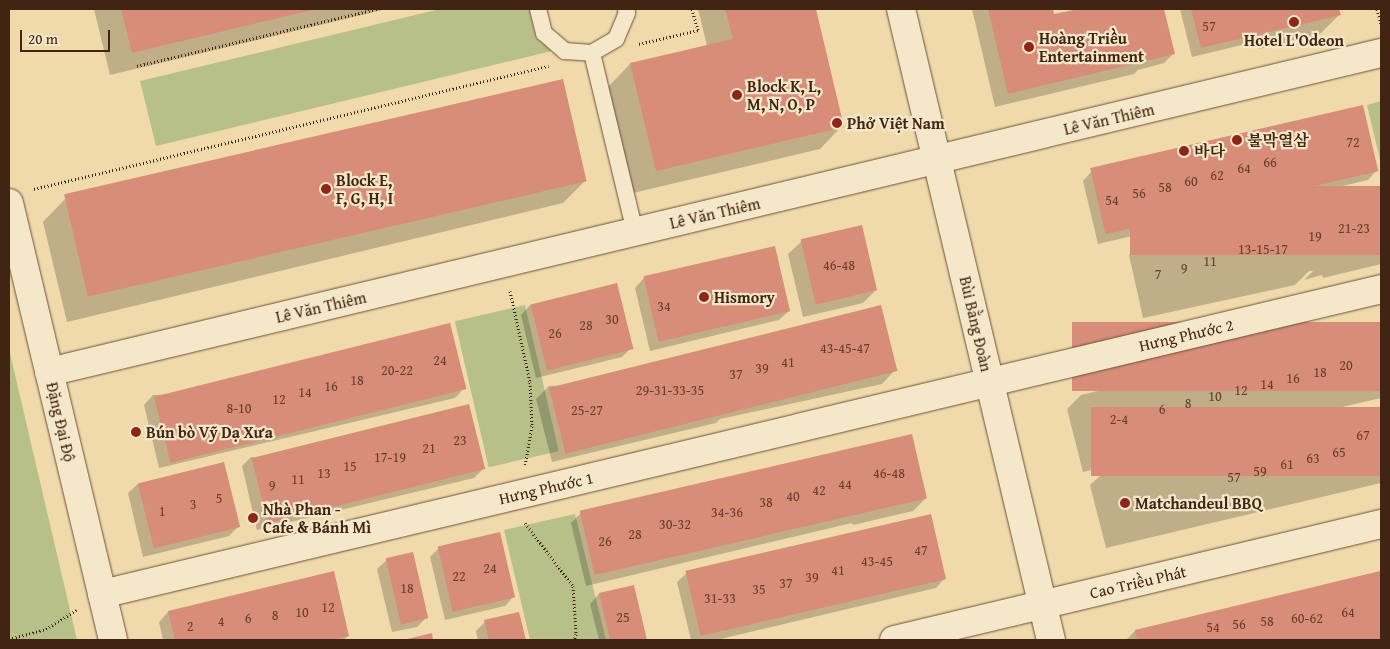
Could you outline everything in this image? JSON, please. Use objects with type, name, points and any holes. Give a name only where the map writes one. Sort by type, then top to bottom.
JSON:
[{"type":"street","name":"Bùi Bằng Đoàn","points":[[901,9],[1051,640]]},
{"type":"street","name":"Lê Văn Thiêm","points":[[49,372],[1381,53]]},
{"type":"street","name":"Đặng Đại Độ","points":[[18,197],[49,372],[113,640]]},
{"type":"street","name":"Hưng Phước 2","points":[[990,382],[1381,288]]},
{"type":"street","name":"Hưng Phước 1","points":[[102,594],[990,382]]},
{"type":"street","name":"Cao Triều Phát","points":[[894,640],[1381,524]]},
{"type":"lane","points":[[538,9],[544,33],[565,51],[593,54],[616,39],[627,13],[626,9]]},
{"type":"lane","points":[[593,54],[636,232]]},
{"type":"path","points":[[137,66],[378,9]]},
{"type":"path","points":[[18,197],[593,54],[698,30],[692,9]]},
{"type":"path","points":[[1377,9],[1381,27]]},
{"type":"path","points":[[504,264],[530,382],[532,426],[525,459],[525,525],[573,586],[576,634],[574,640]]},
{"type":"path","points":[[9,639],[46,629],[102,594]]},
{"type":"green space","points":[[440,9],[529,9],[536,38],[552,51],[156,146],[140,81]]},
{"type":"green space","points":[[1381,101],[1381,164],[1367,105]]},
{"type":"green space","points":[[525,305],[559,451],[489,467],[455,321]]},
{"type":"green space","points":[[9,349],[77,640],[9,640]]},
{"type":"green space","points":[[575,514],[606,640],[530,640],[504,530]]},
{"type":"building","points":[[121,9],[316,9],[132,53]]},
{"type":"building","name":"Block K, L, M, N, O, P","points":[[725,9],[816,9],[844,127],[656,171],[630,63],[733,39]]},
{"type":"building","points":[[988,9],[1053,9],[1054,14],[1078,9],[1164,9],[1175,54],[1008,94]]},
{"type":"building","points":[[1191,9],[1339,9],[1341,15],[1201,48]]},
{"type":"building","name":"Block E, F, G, H, I","points":[[563,79],[587,181],[88,296],[64,194]]},
{"type":"building","points":[[1363,105],[1378,171],[1105,234],[1090,168]]},
{"type":"building","points":[[1130,186],[1381,186],[1381,255],[1130,255]]},
{"type":"building","points":[[862,225],[877,290],[816,304],[801,239]]},
{"type":"building","points":[[775,246],[790,311],[659,342],[643,276]]},
{"type":"building","points":[[617,283],[633,349],[547,371],[531,305]]},
{"type":"building","points":[[881,305],[897,371],[566,454],[549,388]]},
{"type":"building","points":[[1072,322],[1381,322],[1381,391],[1072,391]]},
{"type":"building","points":[[450,323],[466,389],[171,463],[154,397]]},
{"type":"building","points":[[469,404],[485,469],[268,523],[252,458]]},
{"type":"building","points":[[1091,407],[1381,407],[1381,476],[1091,476]]},
{"type":"building","points":[[912,434],[927,498],[595,575],[580,511]]},
{"type":"building","points":[[224,462],[240,527],[154,549],[138,484]]},
{"type":"building","points":[[931,514],[946,579],[701,636],[685,571]]},
{"type":"building","points":[[500,532],[515,597],[453,612],[438,546]]},
{"type":"building","points":[[413,552],[428,618],[401,625],[386,558]]},
{"type":"building","points":[[334,571],[349,636],[333,640],[175,640],[168,611]]},
{"type":"building","points":[[1381,571],[1381,640],[1137,640],[1135,630]]},
{"type":"building","points":[[634,585],[647,640],[610,640],[599,593]]},
{"type":"building","points":[[519,612],[526,640],[489,640],[484,620]]},
{"type":"building","points":[[432,633],[433,640],[403,640]]},
{"type":"place","name":"Hotel L'Odeon","points":[[1294,22]]},
{"type":"place","name":"Hoàng Triều Entertainment","points":[[1029,47]]},
{"type":"place","name":"Block K, L, M, N, O, P","points":[[737,95]]},
{"type":"place","name":"Phở Việt Nam","points":[[837,123]]},
{"type":"place","name":"불막열삼","points":[[1237,140]]},
{"type":"place","name":"바다","points":[[1184,151]]},
{"type":"place","name":"Block E, F, G, H, I","points":[[326,189]]},
{"type":"place","name":"Hismory","points":[[704,297]]},
{"type":"place","name":"Bún bò Vỹ Dạ Xưa","points":[[136,432]]},
{"type":"place","name":"Matchandeul BBQ","points":[[1125,503]]},
{"type":"place","name":"Nhà Phan - Cafe & Bánh Mì","points":[[253,518]]}]
